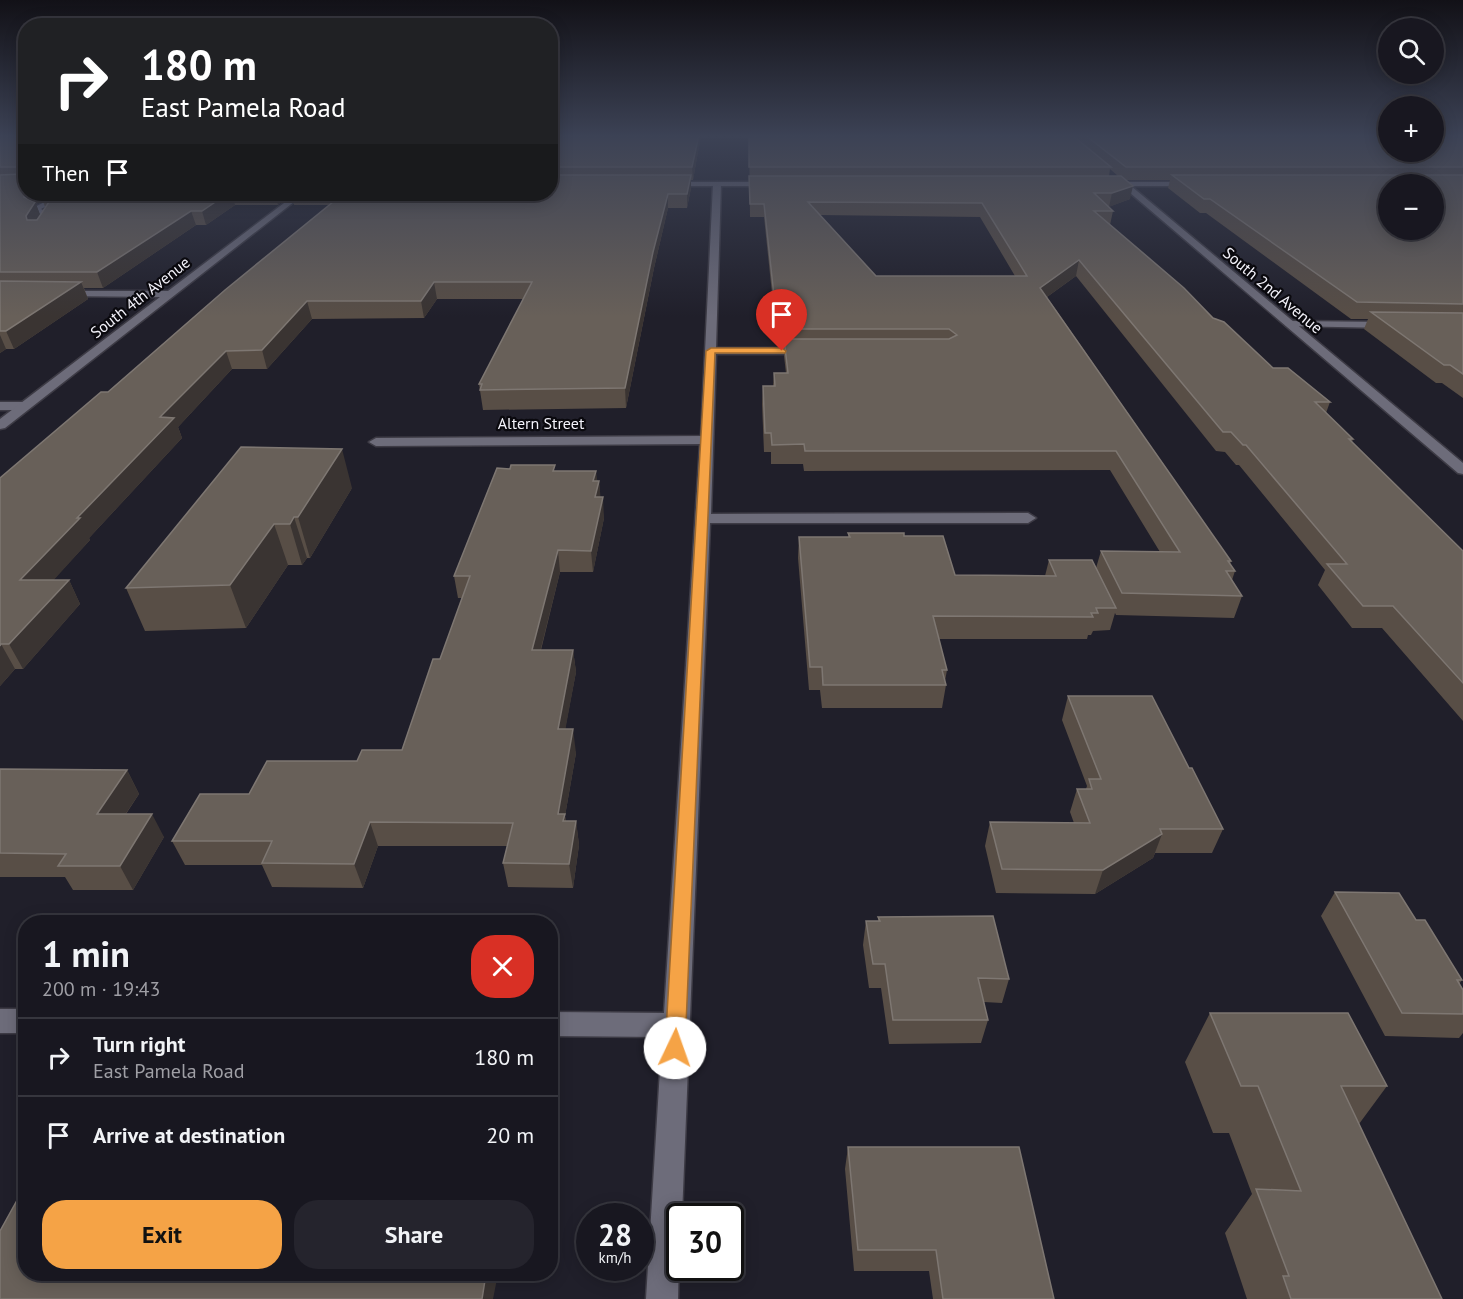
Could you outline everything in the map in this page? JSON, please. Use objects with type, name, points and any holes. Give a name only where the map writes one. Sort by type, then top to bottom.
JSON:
[{"type":"street","points":[[662,1299],[707,440],[717,196]]},
{"type":"street","name":"South 2nd Avenue","points":[[1138,196],[1463,470]]},
{"type":"street","points":[[38,232],[49,215],[35,209],[53,201]]},
{"type":"street","name":"South 4th Avenue","points":[[0,425],[291,201]]},
{"type":"street","points":[[57,293],[169,294]]},
{"type":"street","points":[[1290,324],[1396,325]]},
{"type":"street","points":[[711,351],[817,351]]},
{"type":"street","points":[[0,406],[24,406]]},
{"type":"street","name":"Altern Street","points":[[376,442],[707,440]]},
{"type":"street","points":[[703,519],[1028,518]]},
{"type":"street","points":[[0,1021],[18,1021]]},
{"type":"street","points":[[558,1024],[676,1025]]},
{"type":"building","points":[[0,196],[18,196],[18,201],[35,202],[26,216],[27,220],[37,220],[49,201],[217,201],[202,211],[191,211],[97,272],[0,272]]},
{"type":"building","points":[[558,196],[668,196],[653,252],[625,388],[480,390],[482,384],[479,384],[532,282],[434,282],[421,301],[307,301],[262,350],[226,351],[160,417],[174,418],[20,580],[69,580],[9,644],[0,646],[0,478],[101,392],[108,392],[225,290],[334,201],[558,201]]},
{"type":"building","points":[[750,196],[1097,196],[1113,211],[1094,211],[1184,288],[1213,318],[1224,322],[1273,368],[1288,368],[1330,402],[1315,402],[1353,439],[1349,439],[1463,551],[1463,683],[1393,606],[1363,606],[1327,564],[1347,564],[1246,445],[1243,445],[1231,432],[1223,432],[1079,260],[1040,288],[1231,561],[1228,561],[1235,571],[1226,571],[1242,596],[1122,593],[1101,551],[1180,552],[1116,451],[805,451],[804,444],[772,445],[771,433],[765,433],[763,386],[775,386],[774,373],[788,373],[784,339],[949,339],[957,335],[949,329],[783,329],[780,305],[775,305],[764,204],[750,204]],"holes":[[[808,202],[982,203],[1027,276],[876,276]]]},
{"type":"building","points":[[1199,196],[1378,196],[1378,240],[1444,240],[1444,196],[1463,196],[1463,304],[1357,302],[1210,199],[1204,199]]},
{"type":"building","points":[[0,281],[81,282],[6,331],[0,331]]},
{"type":"building","points":[[1371,312],[1463,313],[1463,374],[1450,365],[1444,365]]},
{"type":"building","points":[[241,447],[342,449],[298,517],[294,517],[290,524],[274,524],[230,585],[126,588]]},
{"type":"building","points":[[511,465],[555,465],[553,471],[596,471],[593,481],[599,481],[595,497],[603,497],[591,551],[558,550],[532,650],[573,650],[558,729],[573,729],[558,814],[565,814],[563,821],[576,821],[569,864],[503,863],[513,823],[370,822],[354,864],[262,863],[272,841],[172,841],[200,794],[249,794],[267,761],[357,761],[362,750],[402,750],[433,659],[440,659],[470,576],[454,576],[497,468],[510,469]]},
{"type":"building","points":[[848,533],[943,536],[955,575],[1056,576],[1049,560],[1092,560],[1116,608],[1096,608],[1098,613],[1091,613],[1093,617],[933,616],[947,670],[942,670],[946,685],[823,685],[822,667],[810,667],[799,537],[850,537]]},
{"type":"building","points":[[1068,696],[1152,696],[1223,829],[1160,829],[1162,834],[1103,870],[1002,869],[990,822],[1090,823],[1077,789],[1092,789],[1089,779],[1101,779]]},
{"type":"building","points":[[0,769],[127,770],[97,814],[152,814],[120,866],[58,866],[66,854],[0,853]]},
{"type":"building","points":[[1335,892],[1399,893],[1416,920],[1425,920],[1462,980],[1457,980],[1463,990],[1463,1014],[1402,1013]]},
{"type":"building","points":[[993,916],[1009,979],[978,978],[988,1020],[893,1020],[885,964],[873,964],[866,921],[880,921],[878,917]]},
{"type":"building","points":[[1210,1013],[1348,1013],[1387,1086],[1341,1086],[1442,1299],[1291,1299],[1283,1276],[1289,1276],[1256,1189],[1301,1191],[1258,1086],[1241,1086]]},
{"type":"building","points":[[848,1147],[1019,1147],[1054,1299],[943,1299],[936,1250],[858,1250]]},
{"type":"building","points":[[18,1198],[18,1281],[485,1281],[482,1299],[0,1299],[0,1231]]},
{"type":"route","points":[[675,1048],[711,351],[782,351]]}]
